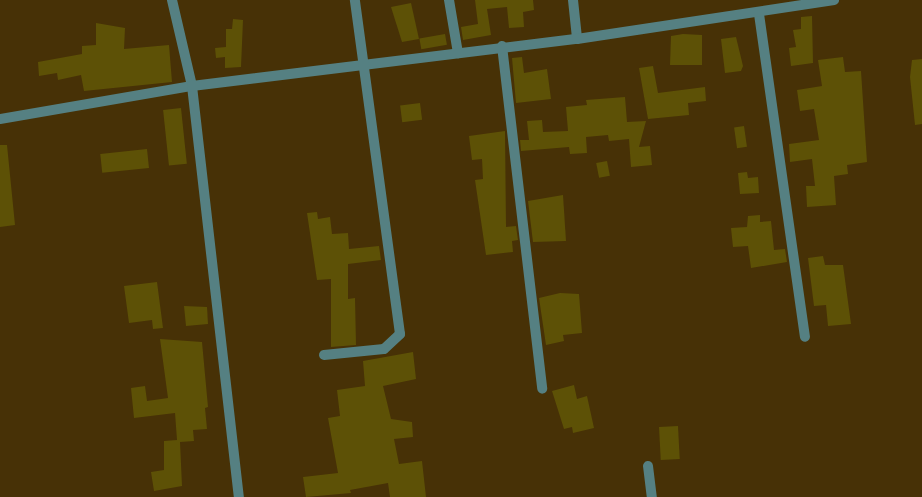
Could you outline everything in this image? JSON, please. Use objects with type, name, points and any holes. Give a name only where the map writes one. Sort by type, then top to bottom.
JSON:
[{"type":"street","points":[[172,0],[192,86],[239,497]]},
{"type":"street","points":[[324,355],[384,349],[400,334],[363,65],[356,0]]},
{"type":"street","points":[[449,0],[458,53]]},
{"type":"street","points":[[573,0],[577,39]]},
{"type":"street","points":[[0,119],[192,86],[502,46],[577,39],[759,14],[834,0]]},
{"type":"street","points":[[759,14],[805,337]]},
{"type":"street","points":[[502,46],[542,389]]},
{"type":"street","points":[[648,466],[652,497]]},
{"type":"building","points":[[475,0],[533,0],[534,10],[523,12],[524,27],[509,28],[507,7],[487,9],[491,35],[463,40],[461,27],[478,24]]},
{"type":"building","points":[[411,3],[419,39],[402,42],[391,7]]},
{"type":"building","points":[[812,16],[813,63],[791,66],[789,48],[796,47],[793,30],[801,29],[801,17]]},
{"type":"building","points":[[233,19],[243,20],[241,67],[225,68],[225,57],[216,58],[215,48],[226,47],[226,29],[232,29]]},
{"type":"building","points":[[96,23],[125,28],[124,49],[169,45],[172,82],[84,91],[81,75],[58,80],[57,73],[39,76],[38,62],[82,54],[82,46],[96,45]]},
{"type":"building","points":[[445,34],[447,45],[421,49],[419,39]]},
{"type":"building","points":[[683,34],[702,35],[702,65],[670,65],[671,36]]},
{"type":"building","points":[[736,37],[743,66],[741,71],[725,73],[721,39]]},
{"type":"building","points":[[522,57],[524,73],[547,69],[551,99],[516,103],[512,58]]},
{"type":"building","points":[[843,57],[845,72],[861,71],[867,162],[847,165],[848,174],[834,176],[836,205],[807,207],[806,186],[815,186],[812,159],[790,162],[789,144],[819,140],[814,109],[800,111],[797,90],[822,86],[818,60]]},
{"type":"building","points":[[922,59],[922,124],[915,125],[910,77],[912,60]]},
{"type":"building","points":[[653,66],[658,93],[705,87],[706,101],[688,103],[689,115],[648,119],[639,68]]},
{"type":"building","points":[[625,97],[627,122],[646,121],[639,147],[650,146],[652,165],[631,167],[629,139],[609,141],[608,135],[586,137],[587,153],[570,154],[569,147],[521,151],[520,140],[529,140],[527,121],[542,120],[543,132],[568,131],[566,107],[587,105],[586,100]]},
{"type":"building","points":[[420,103],[422,120],[402,122],[400,105]]},
{"type":"building","points":[[181,108],[187,164],[169,166],[163,110]]},
{"type":"building","points":[[744,126],[747,147],[737,148],[734,127]]},
{"type":"building","points":[[505,131],[506,227],[516,226],[518,240],[512,241],[513,252],[486,255],[475,180],[483,179],[482,159],[472,160],[469,136]]},
{"type":"building","points":[[0,145],[7,145],[15,225],[0,227]]},
{"type":"building","points":[[147,149],[149,168],[102,173],[100,154]]},
{"type":"building","points":[[607,161],[610,176],[599,178],[596,163]]},
{"type":"building","points":[[747,172],[748,178],[758,177],[759,193],[740,194],[738,173]]},
{"type":"building","points":[[563,195],[566,241],[533,242],[528,201]]},
{"type":"building","points":[[317,212],[318,219],[330,217],[332,234],[348,233],[349,249],[379,246],[381,260],[348,264],[348,299],[355,298],[356,345],[331,347],[331,279],[317,280],[307,213]]},
{"type":"building","points":[[760,215],[760,222],[771,221],[774,250],[785,249],[787,262],[751,268],[748,246],[733,247],[731,228],[747,227],[748,216]]},
{"type":"building","points":[[823,256],[825,265],[843,265],[851,324],[828,326],[826,305],[814,306],[808,258]]},
{"type":"building","points":[[157,282],[163,328],[153,329],[152,320],[129,323],[124,286]]},
{"type":"building","points":[[560,293],[579,294],[582,333],[563,335],[564,341],[546,345],[539,298]]},
{"type":"building","points":[[184,306],[207,307],[208,324],[186,326]]},
{"type":"building","points":[[160,339],[202,342],[208,407],[205,408],[207,429],[193,430],[194,441],[180,442],[182,486],[154,491],[151,472],[164,470],[164,441],[177,440],[175,413],[134,418],[131,388],[145,386],[147,401],[168,398]]},
{"type":"building","points":[[413,352],[416,379],[383,386],[391,419],[412,422],[413,437],[394,439],[399,464],[422,461],[426,497],[390,497],[388,483],[350,490],[351,493],[306,497],[303,477],[338,473],[328,418],[340,416],[337,390],[365,386],[363,361]]},
{"type":"building","points":[[574,385],[577,399],[587,396],[594,428],[573,433],[572,427],[564,429],[552,391]]},
{"type":"building","points":[[678,426],[680,459],[661,460],[659,427]]}]
